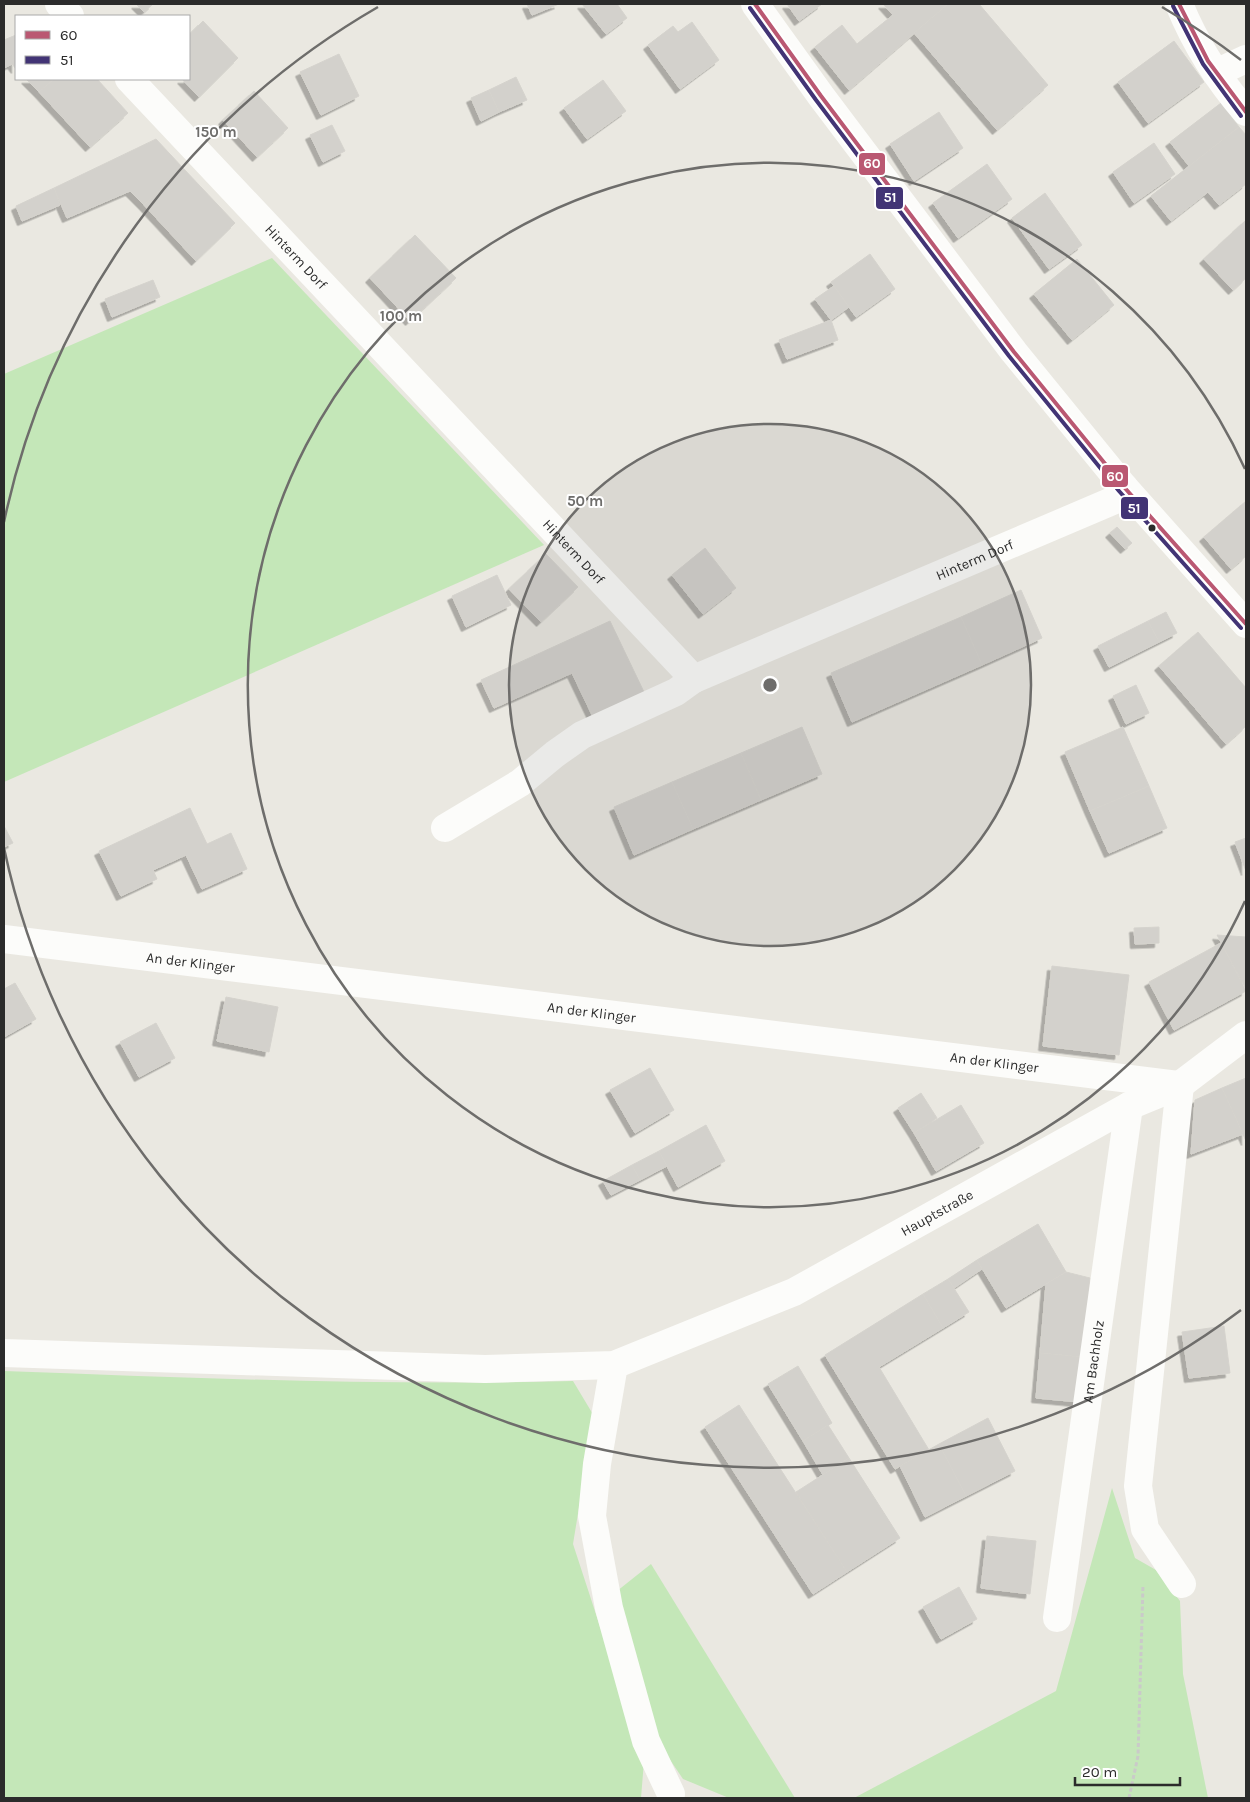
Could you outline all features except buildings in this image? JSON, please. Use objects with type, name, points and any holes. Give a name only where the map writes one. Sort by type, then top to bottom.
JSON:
[{"type":"street","points":[[59,4],[69,15]]},
{"type":"street","points":[[755,4],[950,269],[1124,487],[1246,624]]},
{"type":"street","points":[[1179,4],[1188,26],[1216,73],[1246,112]]},
{"type":"street","points":[[1216,73],[1246,59]]},
{"type":"street","name":"Hinterm Dorf","points":[[130,80],[694,679],[1117,500],[1124,487]]},
{"type":"street","points":[[445,828],[520,783],[574,740],[676,692],[694,679]]},
{"type":"street","name":"An der Klinger","points":[[4,939],[1180,1085]]},
{"type":"street","name":"Hauptstraße","points":[[614,1365],[794,1292],[1129,1106],[1180,1085],[1246,1035]]},
{"type":"street","points":[[1180,1085],[1138,1486],[1145,1529],[1182,1584]]},
{"type":"street","name":"Am Bachholz","points":[[1057,1618],[1129,1106]]},
{"type":"street","points":[[4,1353],[485,1369],[614,1365],[597,1464],[592,1516],[610,1608],[646,1741],[671,1794]]},
{"type":"path","points":[[1129,1798],[1138,1756],[1144,1578]]},
{"type":"green space","points":[[272,258],[544,545],[4,782],[4,374]]},
{"type":"green space","points":[[4,1371],[360,1382],[573,1381],[594,1416],[573,1544],[644,1761],[641,1798],[4,1798]]},
{"type":"green space","points":[[1112,1488],[1135,1558],[1156,1570],[1180,1601],[1183,1674],[1208,1798],[854,1798],[1056,1691]]},
{"type":"green space","points":[[651,1564],[795,1798],[729,1798],[683,1779],[656,1739],[617,1591]]},
{"type":"transit line","name":"60","points":[[755,4],[821,96],[1014,352],[1124,487],[1246,624]]},
{"type":"transit line","name":"60","points":[[1179,4],[1208,61],[1246,112]]},
{"type":"transit line","name":"51","points":[[1173,6],[1203,64],[1241,116]]},
{"type":"transit line","name":"51","points":[[750,8],[816,100],[1009,356],[1119,491],[1241,628]]}]
